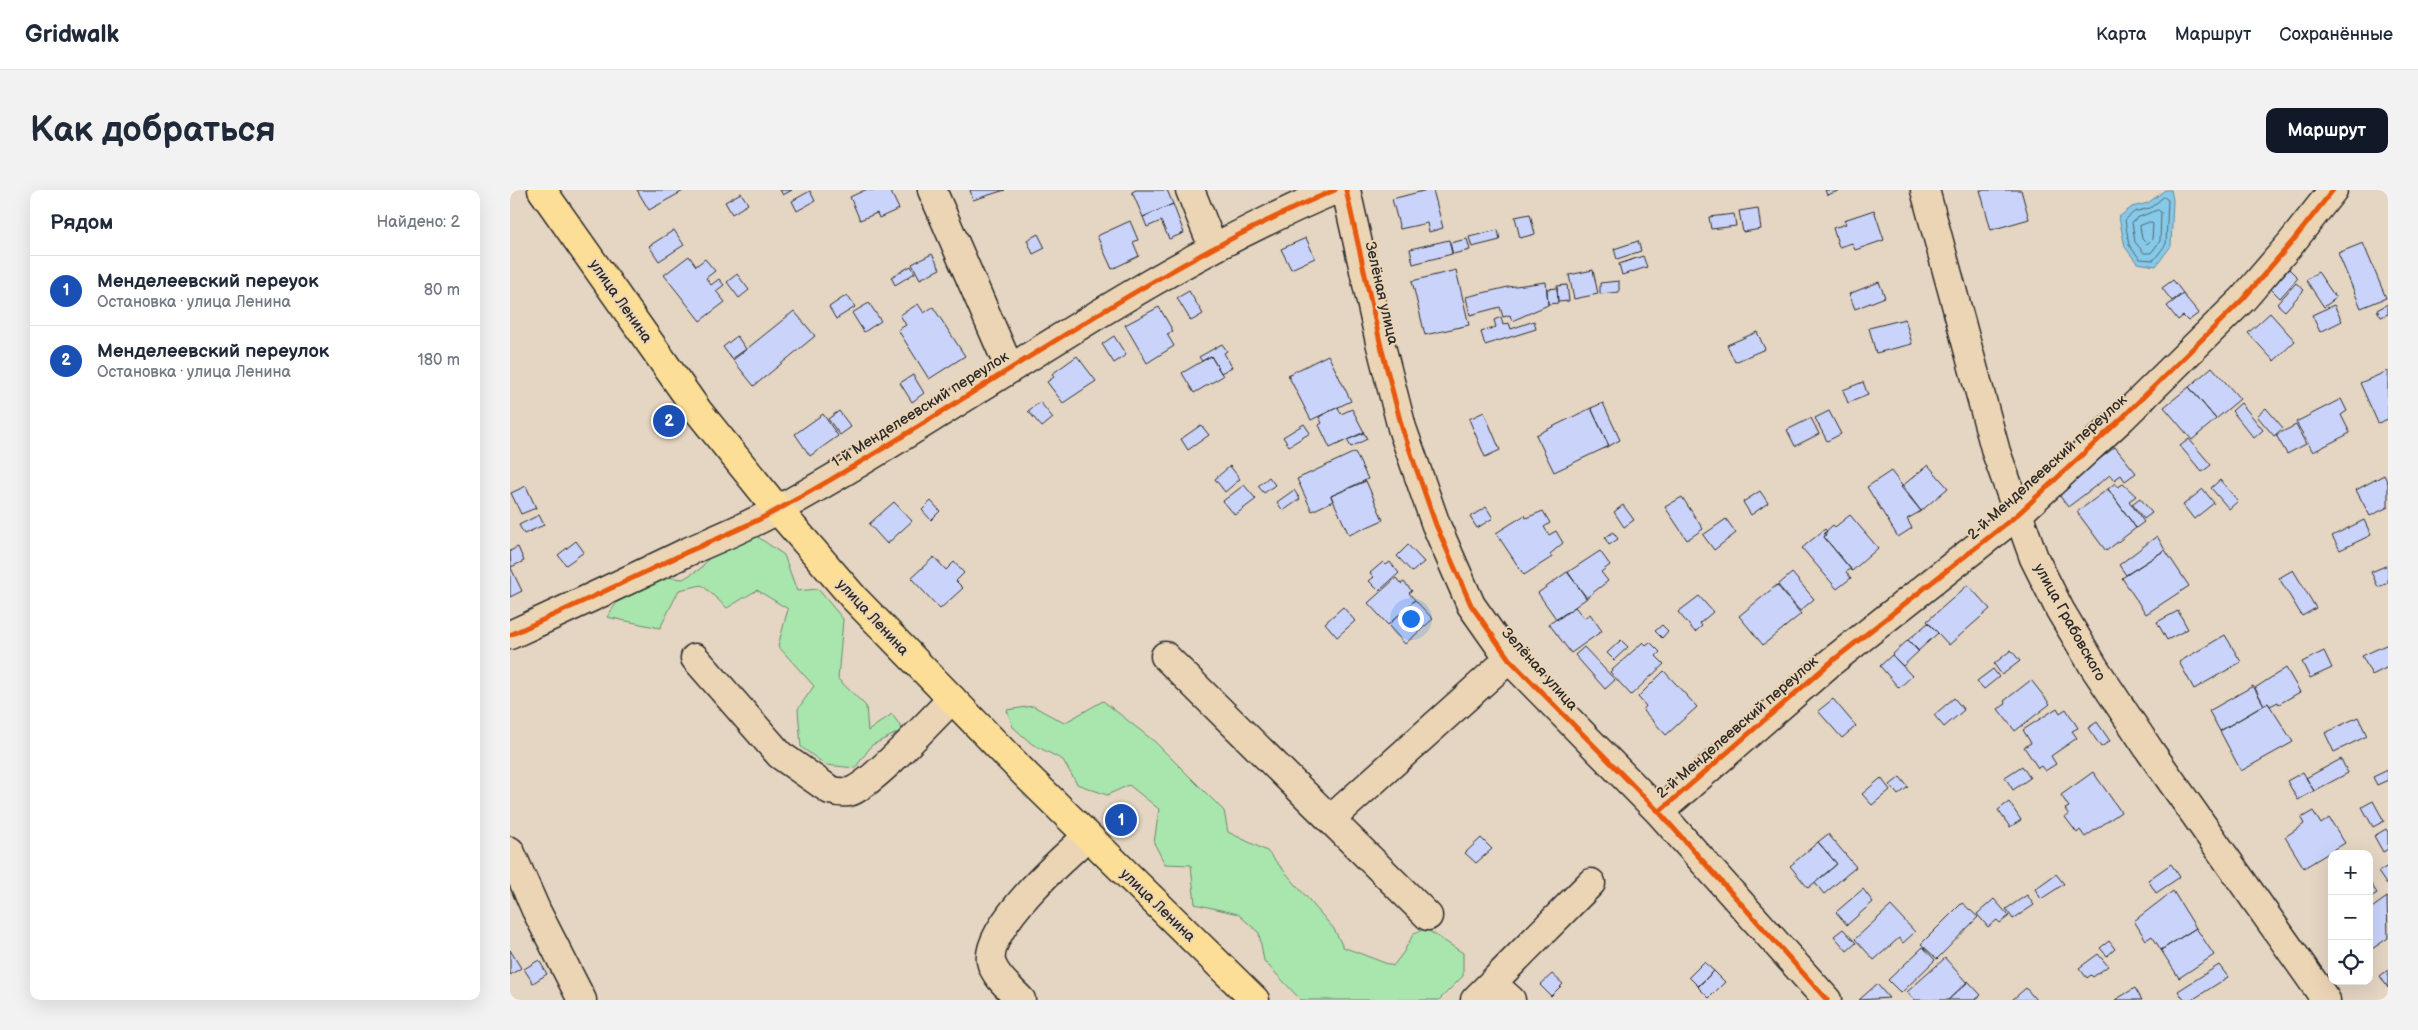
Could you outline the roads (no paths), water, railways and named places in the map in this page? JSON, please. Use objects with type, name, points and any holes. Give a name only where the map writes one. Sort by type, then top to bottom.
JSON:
[{"type":"main road","name":"улица Ленина","points":[[542,190],[698,411],[778,510],[854,598],[1088,836],[1255,1000]]},
{"type":"street","points":[[932,190],[1009,367]]},
{"type":"street","points":[[1190,190],[1213,248]]},
{"type":"street","name":"1-й Менделеевский переулок","points":[[510,635],[778,510],[884,447],[1009,367],[1213,248],[1272,217],[1335,190]]},
{"type":"street","name":"Зелёная улица","points":[[1346,190],[1389,379],[1408,446],[1436,525],[1461,584],[1488,630],[1510,659],[1659,812],[1827,1000]]},
{"type":"street","name":"улица Грабовского","points":[[1925,190],[1996,452],[2034,558],[2060,610],[2094,667],[2156,760],[2326,1000]]},
{"type":"street","name":"2-й Менделеевский переулок","points":[[1659,812],[1831,662],[2017,515],[2200,343],[2280,256],[2333,190]]},
{"type":"street","points":[[1165,656],[1428,916]]},
{"type":"street","points":[[695,658],[780,755],[793,766],[830,790],[838,792],[848,792],[868,782],[952,699]]},
{"type":"street","points":[[1331,819],[1510,659]]},
{"type":"street","points":[[1021,1000],[994,970],[991,951],[995,940],[1032,888],[1088,836]]},
{"type":"street","points":[[510,851],[536,910],[582,1000]]},
{"type":"street","points":[[1493,994],[1590,883]]},
{"type":"water","points":[[2165,190],[2171,190],[2173,200],[2171,246],[2156,266],[2137,263],[2125,247],[2119,217],[2132,207],[2148,203]]},
{"type":"place","name":"Менделеевский переулок","points":[[669,421]]},
{"type":"place","name":"Менделеевский переуок","points":[[1121,820]]}]
